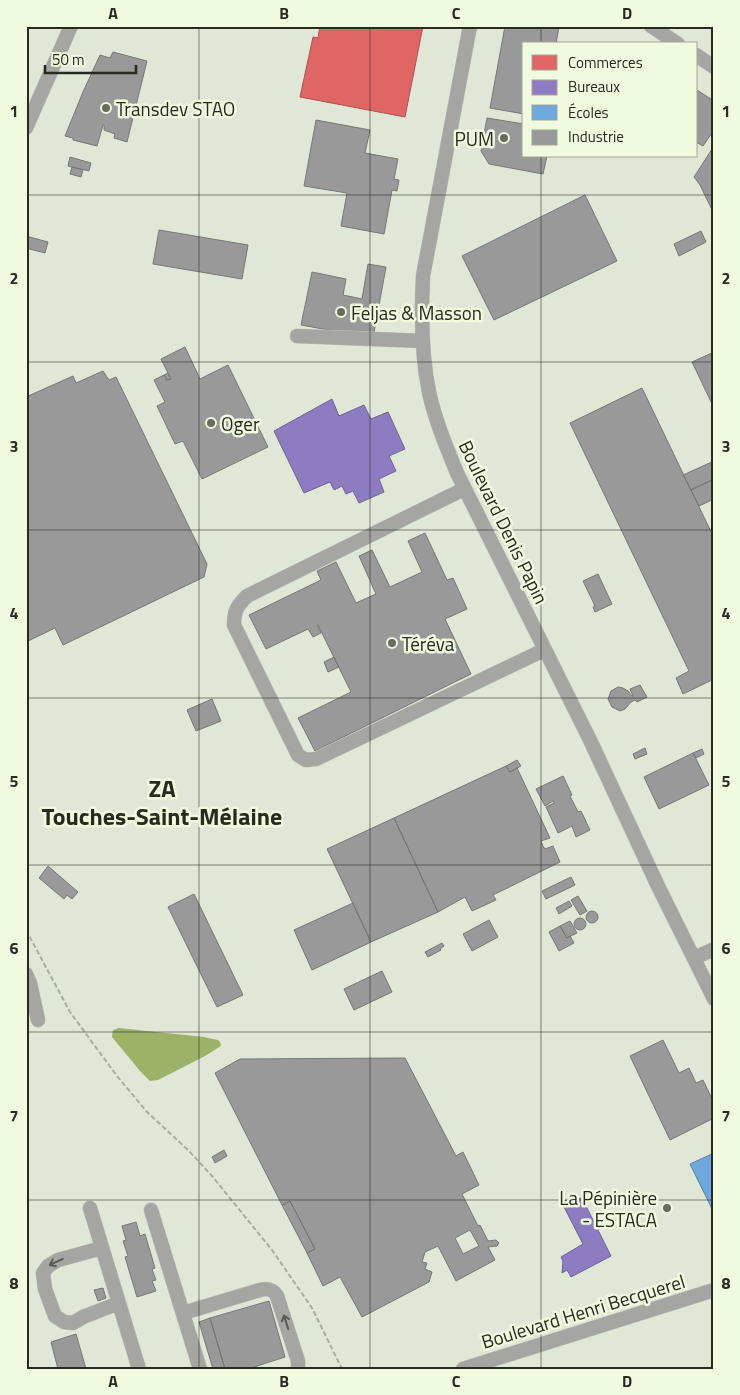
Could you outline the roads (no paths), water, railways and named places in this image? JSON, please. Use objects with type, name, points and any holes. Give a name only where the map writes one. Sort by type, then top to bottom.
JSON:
[{"type":"street","points":[[26,128],[71,26]]},
{"type":"street","name":"Boulevard Denis Papin","points":[[470,26],[423,276],[421,314],[424,354],[432,401],[442,435],[464,489],[544,650],[559,676],[714,999]]},
{"type":"street","points":[[651,26],[675,42]]},
{"type":"street","points":[[698,57],[714,67]]},
{"type":"street","points":[[297,336],[423,341]]},
{"type":"street","points":[[464,489],[247,596],[240,604],[234,614],[234,625],[298,755],[306,760],[316,758],[544,650]]},
{"type":"street","points":[[694,958],[714,949]]},
{"type":"street","points":[[26,974],[30,983],[38,1020]]},
{"type":"street","points":[[90,1208],[139,1369]]},
{"type":"street","points":[[151,1210],[200,1369]]},
{"type":"street","points":[[102,1248],[58,1260],[48,1266],[43,1273],[45,1289],[55,1316],[69,1323],[119,1303]]},
{"type":"street","points":[[183,1314],[266,1288],[272,1290],[277,1296],[298,1360],[298,1369]]},
{"type":"street","name":"Boulevard Henri Becquerel","points":[[463,1369],[714,1290]]},
{"type":"place","name":"Transdev STAO","points":[[106,108]]},
{"type":"place","name":"PUM","points":[[504,138]]},
{"type":"place","name":"Feljas & Masson","points":[[341,312]]},
{"type":"place","name":"Oger","points":[[211,423]]},
{"type":"place","name":"Téréva","points":[[392,643]]},
{"type":"place","name":"La Pépinière - ESTACA","points":[[667,1208]]},
{"type":"district","name":"ZA Touches-Saint-Mélaine","points":[[162,802]]}]
